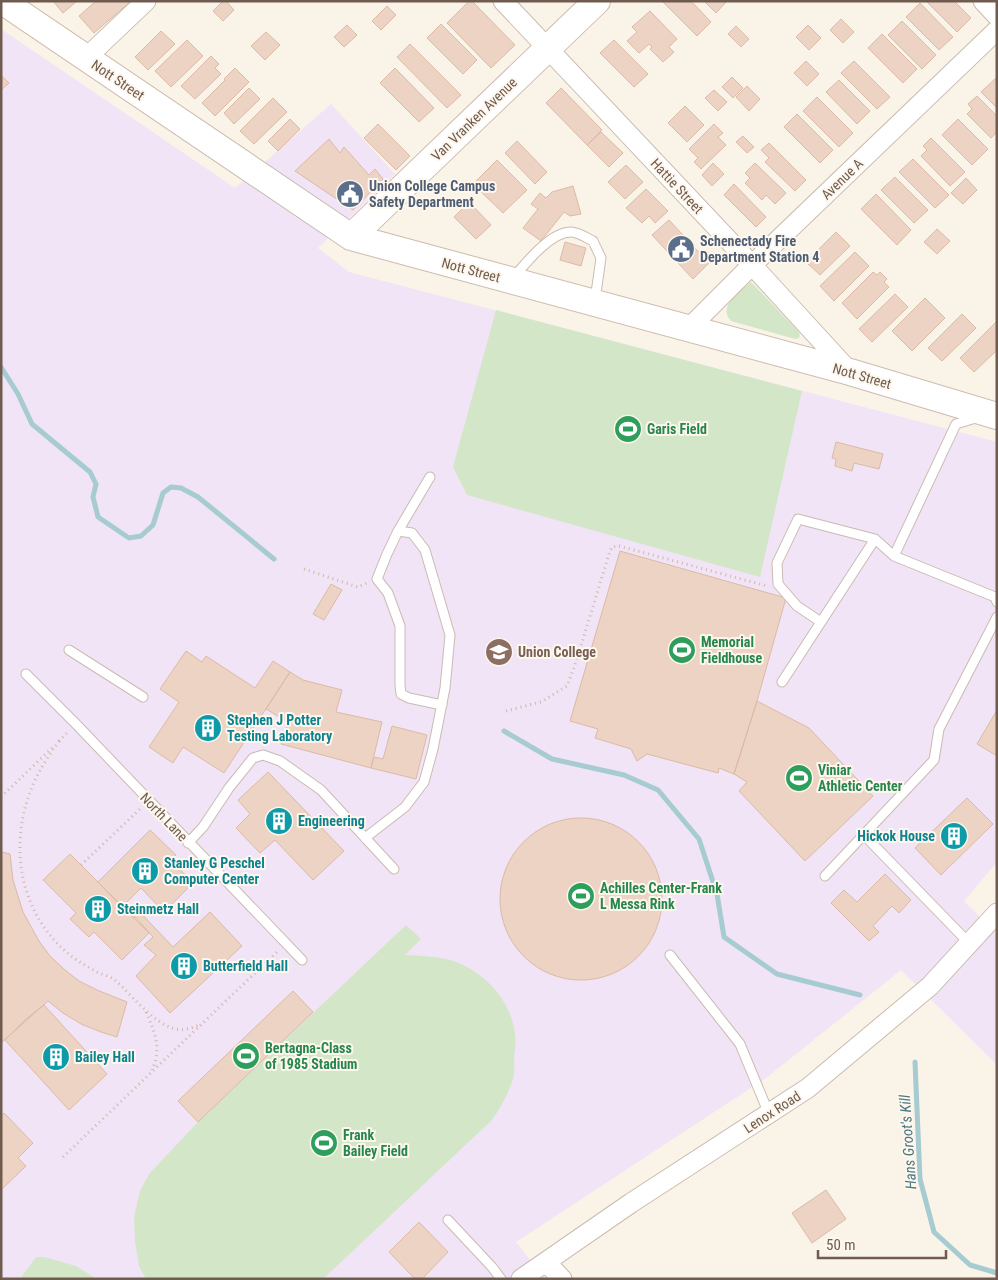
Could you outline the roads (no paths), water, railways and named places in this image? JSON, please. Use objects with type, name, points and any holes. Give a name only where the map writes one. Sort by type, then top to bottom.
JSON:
[{"type":"main road","name":"Nott Street","points":[[2,1],[351,237],[995,413]]},
{"type":"main road","name":"Van Vranken Avenue","points":[[351,237],[597,1]]},
{"type":"street","points":[[86,58],[146,1]]},
{"type":"street","name":"Hattie Street","points":[[503,1],[752,265],[850,372]]},
{"type":"street","points":[[983,1],[997,16]]},
{"type":"street","name":"Avenue A","points":[[688,329],[997,30]]},
{"type":"street","name":"Lenox Road","points":[[521,1279],[632,1203],[808,1088],[930,986],[997,913]]},
{"type":"street","points":[[546,1262],[562,1279]]},
{"type":"lane","points":[[511,281],[534,254],[558,234],[573,232],[593,241],[601,258],[595,304]]},
{"type":"lane","points":[[894,556],[956,424],[995,413]]},
{"type":"lane","points":[[430,477],[398,531],[378,579],[388,593],[400,626],[401,694],[410,698],[442,704]]},
{"type":"lane","points":[[821,622],[797,606],[778,584],[777,563],[798,519],[875,540],[894,556],[996,598]]},
{"type":"lane","points":[[365,838],[405,807],[424,782],[433,749],[445,688],[450,635],[425,550],[412,534],[398,531]]},
{"type":"lane","points":[[782,682],[875,540]]},
{"type":"lane","points":[[825,876],[934,760],[938,729],[997,617]]},
{"type":"lane","points":[[69,650],[143,698]]},
{"type":"lane","name":"North Lane","points":[[26,674],[302,960]]},
{"type":"lane","points":[[188,842],[203,826],[253,758],[264,756],[280,761],[321,790],[394,869]]},
{"type":"lane","points":[[864,835],[969,943]]},
{"type":"lane","points":[[670,955],[740,1044],[769,1114]]},
{"type":"lane","points":[[448,1220],[501,1279]]},
{"type":"waterway","name":"Hans Groot's Kill","points":[[1,367],[18,394],[32,424],[90,472],[96,484],[93,497],[98,517],[129,538],[141,536],[153,525],[163,493],[171,487],[181,488],[198,497],[274,559]]},
{"type":"waterway","name":"Hans Groot's Kill","points":[[504,731],[552,759],[624,775],[658,790],[699,839],[717,894],[724,937],[777,974],[860,995]]},
{"type":"waterway","name":"Hans Groot's Kill","points":[[915,1062],[920,1179],[934,1232],[970,1265],[997,1273]]},
{"type":"place","name":"Union College Campus Safety Department","points":[[350,194]]},
{"type":"place","name":"Schenectady Fire Department Station 4","points":[[681,249]]},
{"type":"place","name":"Garis Field","points":[[628,429]]},
{"type":"place","name":"Memorial Fieldhouse","points":[[682,650]]},
{"type":"place","name":"Union College","points":[[499,652]]},
{"type":"place","name":"Stephen J Potter Testing Laboratory","points":[[208,728]]},
{"type":"place","name":"Viniar Athletic Center","points":[[799,778]]},
{"type":"place","name":"Engineering","points":[[279,821]]},
{"type":"place","name":"Hickok House","points":[[954,836]]},
{"type":"place","name":"Stanley G Peschel Computer Center","points":[[145,871]]},
{"type":"place","name":"Achilles Center-Frank L Messa Rink","points":[[581,896]]},
{"type":"place","name":"Steinmetz Hall","points":[[98,909]]},
{"type":"place","name":"Butterfield Hall","points":[[184,966]]},
{"type":"place","name":"Bertagna-Class of 1985 Stadium","points":[[246,1056]]},
{"type":"place","name":"Bailey Hall","points":[[56,1057]]},
{"type":"place","name":"Frank Bailey Field","points":[[324,1143]]}]
